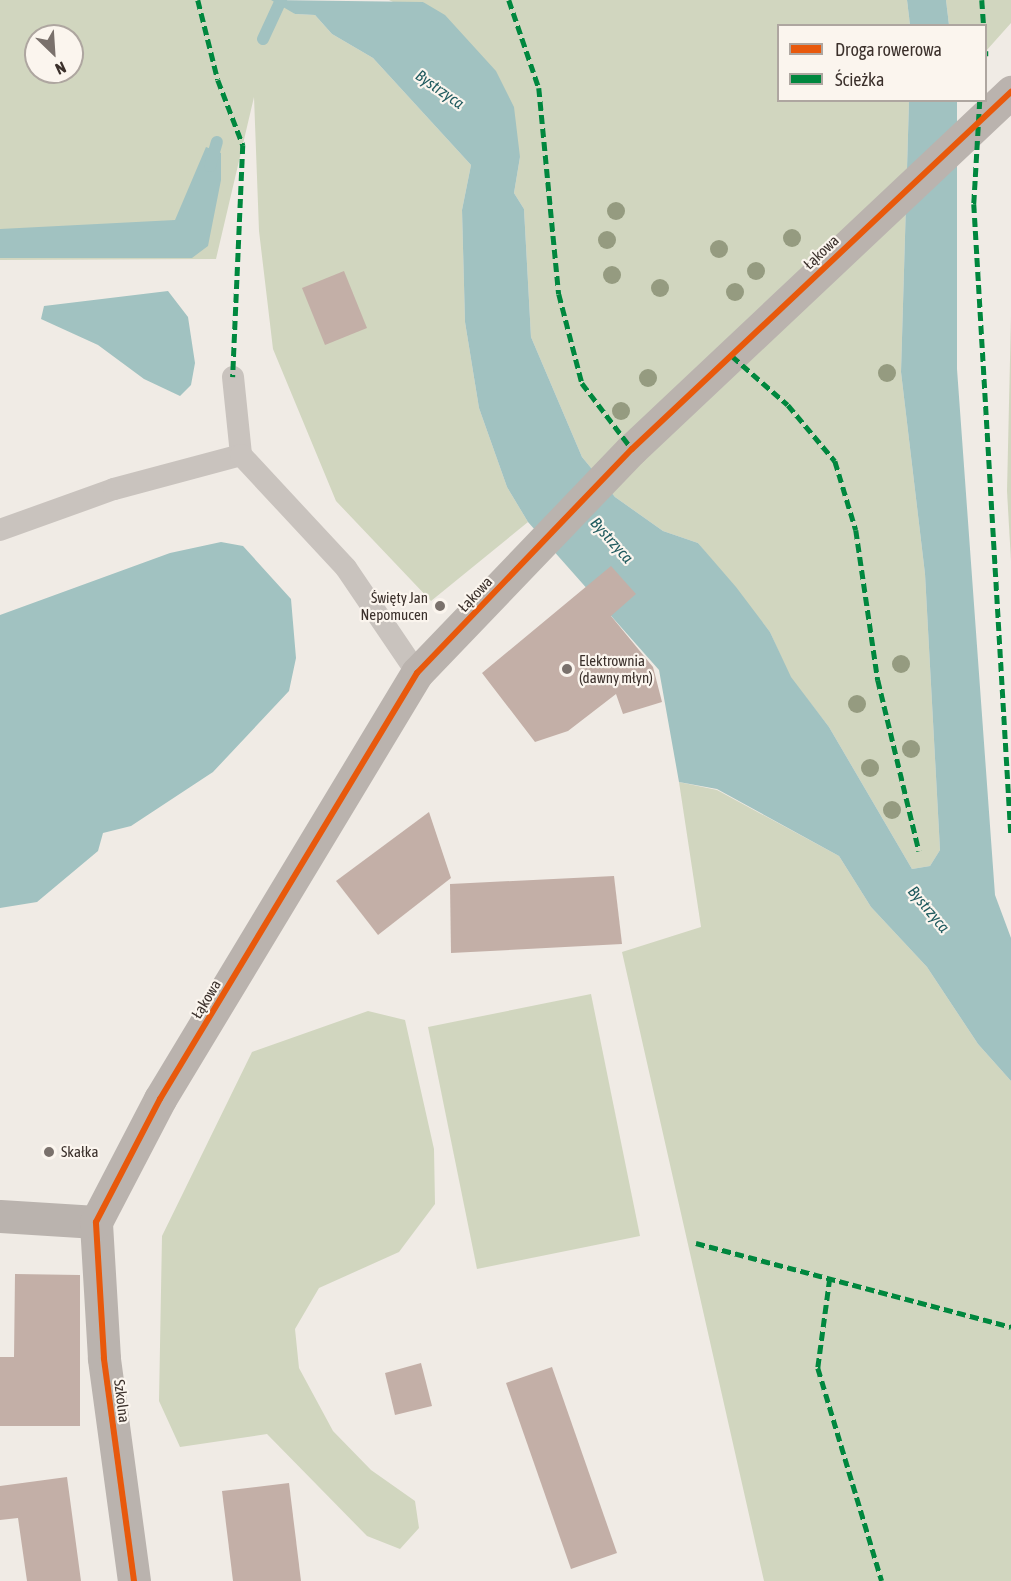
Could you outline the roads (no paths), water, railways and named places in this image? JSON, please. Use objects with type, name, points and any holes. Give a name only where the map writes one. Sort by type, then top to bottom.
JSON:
[{"type":"street","name":"Łąkowa","points":[[96,1222],[160,1099],[417,673],[524,558],[607,474],[791,297],[1011,92]]},
{"type":"street","points":[[0,1216],[96,1222]]},
{"type":"street","name":"Szkolna","points":[[96,1222],[104,1358],[134,1581]]},
{"type":"lane","points":[[233,377],[241,455],[346,568],[417,673]]},
{"type":"lane","points":[[0,530],[114,489],[241,455]]},
{"type":"water","name":"Bystrzyca","points":[[271,0],[423,2],[445,15],[496,71],[514,107],[520,157],[514,193],[524,209],[531,337],[582,457],[615,497],[663,531],[698,543],[736,587],[770,632],[791,677],[829,727],[912,869],[930,866],[940,850],[925,574],[901,372],[909,102],[957,102],[957,369],[995,895],[1011,938],[1011,1081],[978,1044],[927,967],[871,907],[839,856],[717,789],[679,782],[659,670],[528,522],[507,487],[479,408],[465,322],[462,210],[471,165],[373,58],[332,34],[315,15],[295,14]]},
{"type":"water","points":[[907,0],[946,0],[949,24],[910,24]]},
{"type":"water","points":[[206,147],[221,153],[221,180],[208,246],[192,258],[0,258],[0,229],[175,220]]},
{"type":"water","points":[[168,291],[188,317],[195,363],[191,385],[180,396],[144,379],[98,345],[41,319],[44,306]]},
{"type":"water","points":[[221,542],[243,546],[291,599],[296,658],[289,691],[213,772],[131,826],[103,833],[98,851],[37,902],[0,908],[0,615],[170,553]]},
{"type":"waterway","points":[[263,39],[281,0]]},
{"type":"waterway","points":[[210,166],[217,142]]},
{"type":"place","name":"Święty Jan Nepomucen","points":[[440,606]]},
{"type":"place","name":"Elektrownia (dawny młyn)","points":[[567,669]]},
{"type":"place","name":"Skałka","points":[[49,1152]]}]
